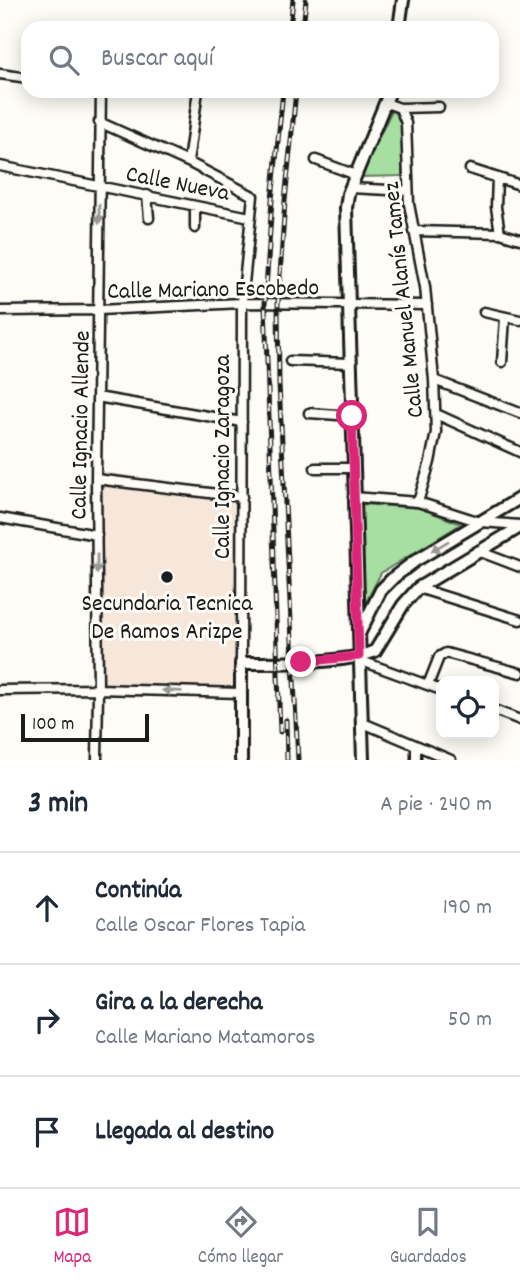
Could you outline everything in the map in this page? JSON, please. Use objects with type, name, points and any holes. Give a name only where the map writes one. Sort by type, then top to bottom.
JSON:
[{"type":"street","points":[[400,21],[402,0]]},
{"type":"street","points":[[0,74],[21,77]]},
{"type":"street","name":"Calle Ignacio Allende","points":[[97,760],[96,479],[101,98]]},
{"type":"street","points":[[99,122],[188,162],[197,98]]},
{"type":"street","points":[[363,760],[345,215],[350,188],[388,98]]},
{"type":"street","points":[[386,103],[400,108],[439,107]]},
{"type":"street","name":"Calle Manuel Alanís Tamez","points":[[400,108],[406,122],[408,191],[427,305],[436,414],[434,446],[418,502]]},
{"type":"street","points":[[316,160],[356,175]]},
{"type":"street","name":"Calle Ignacio Zaragoza","points":[[188,162],[253,196],[242,303],[241,760]]},
{"type":"street","name":"Calle Nueva","points":[[0,166],[250,217]]},
{"type":"street","points":[[470,169],[520,185]]},
{"type":"street","points":[[498,178],[496,207],[500,233]]},
{"type":"street","points":[[350,188],[408,191]]},
{"type":"street","points":[[147,195],[149,218]]},
{"type":"street","points":[[195,206],[195,228]]},
{"type":"street","points":[[413,231],[500,233],[520,239]]},
{"type":"street","name":"Calle Mariano Escobedo","points":[[0,312],[242,303],[427,305]]},
{"type":"street","points":[[484,312],[520,320]]},
{"type":"street","points":[[502,362],[505,318]]},
{"type":"street","points":[[290,361],[350,363]]},
{"type":"street","points":[[434,380],[520,414]]},
{"type":"street","points":[[97,397],[242,422]]},
{"type":"street","points":[[309,413],[352,416]]},
{"type":"street","points":[[436,414],[520,452]]},
{"type":"street","points":[[315,468],[352,468]]},
{"type":"street","points":[[96,479],[243,497]]},
{"type":"street","points":[[353,497],[418,502],[480,522],[520,526]]},
{"type":"street","points":[[359,634],[387,583],[415,561],[520,498]]},
{"type":"street","points":[[0,518],[97,535]]},
{"type":"street","points":[[241,663],[359,658],[371,653],[379,647],[403,605],[418,588],[520,526]]},
{"type":"street","points":[[478,551],[520,567]]},
{"type":"street","points":[[418,588],[520,620]]},
{"type":"street","points":[[428,685],[436,661],[446,653],[520,673]]},
{"type":"street","points":[[359,658],[436,688]]},
{"type":"street","points":[[0,690],[98,689],[240,693]]},
{"type":"street","points":[[499,712],[520,720]]},
{"type":"street","points":[[363,723],[451,760]]},
{"type":"street","points":[[416,747],[416,760]]},
{"type":"shaded area","name":"Secundaria Tecnica De Ramos Arizpe","points":[[97,471],[234,491],[240,691],[100,688]]},
{"type":"green space","points":[[392,110],[402,121],[402,176],[360,177]]},
{"type":"green space","points":[[359,504],[420,508],[461,524],[381,573],[362,610]]},
{"type":"railway","points":[[291,21],[293,0]]},
{"type":"railway","points":[[304,21],[306,0]]},
{"type":"railway","points":[[280,732],[265,304],[282,98]]},
{"type":"railway","points":[[295,98],[278,304],[279,384],[298,760]]},
{"type":"railway","points":[[286,720],[287,760]]},
{"type":"place","name":"Secundaria Tecnica De Ramos Arizpe","points":[[167,577]]},
{"type":"route","points":[[301,662],[359,656],[352,416]]}]
